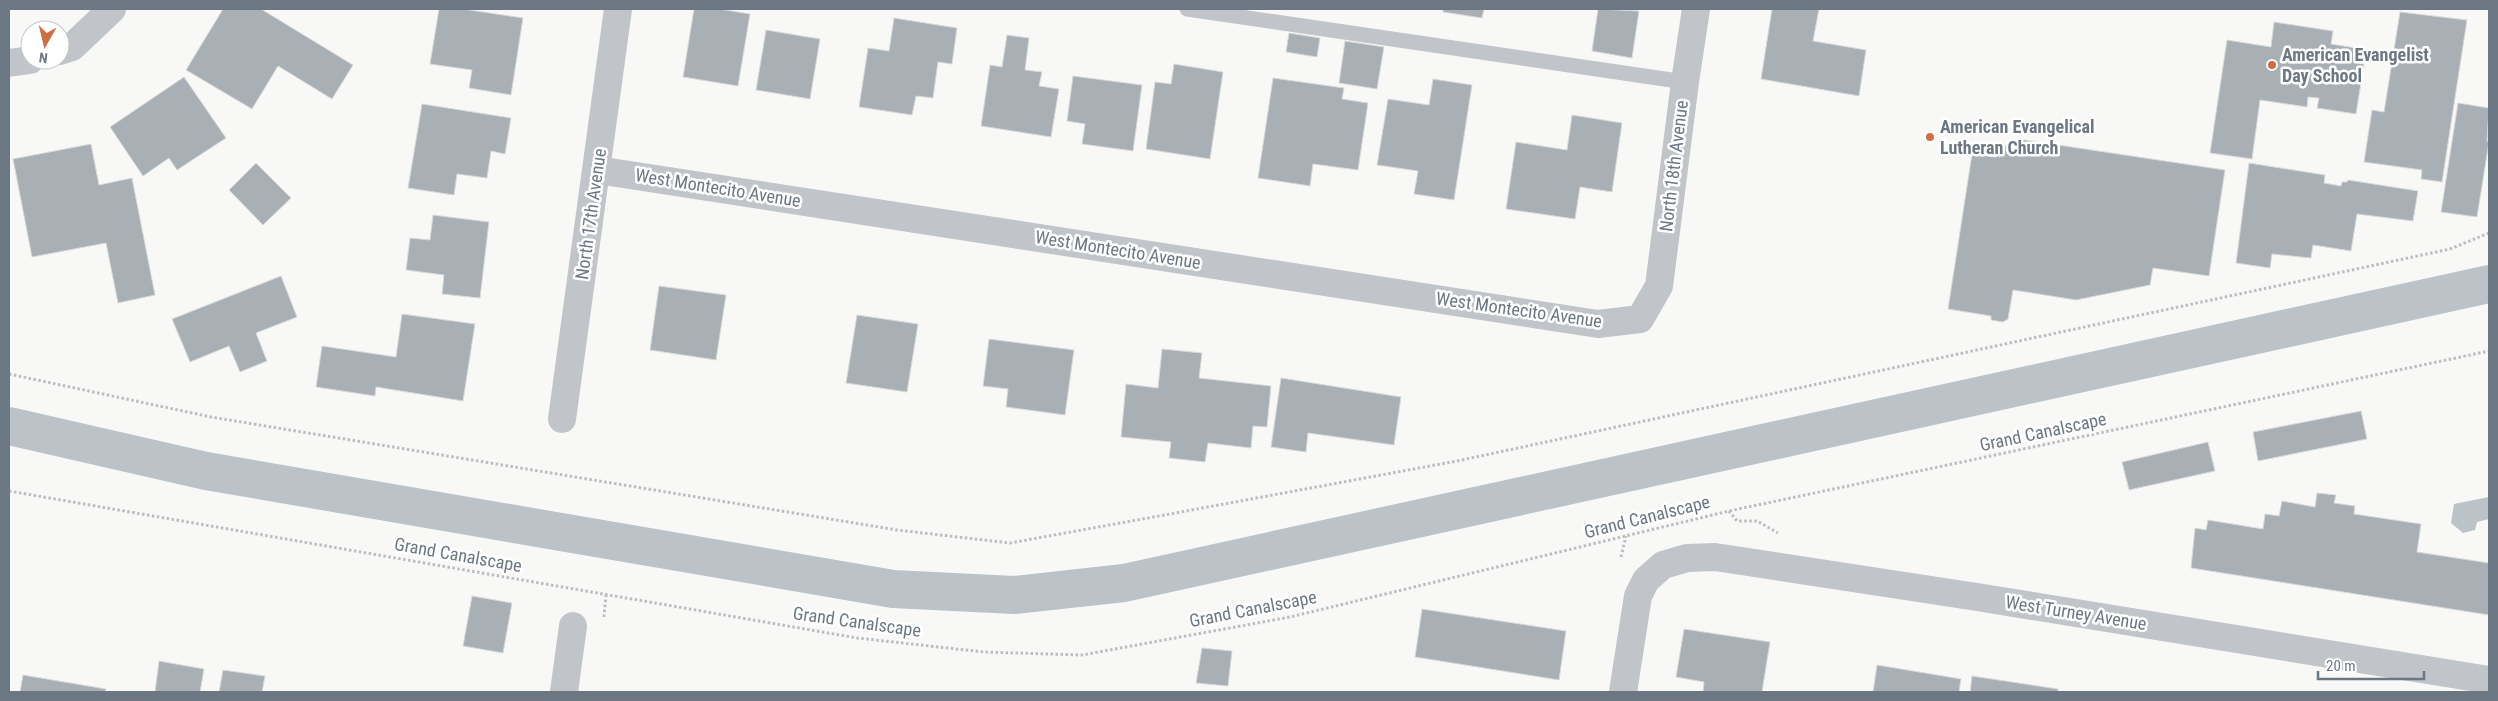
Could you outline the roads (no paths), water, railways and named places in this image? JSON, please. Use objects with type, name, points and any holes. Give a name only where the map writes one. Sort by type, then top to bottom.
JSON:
[{"type":"street","points":[[70,48],[112,9]]},
{"type":"street","name":"North 17th Avenue","points":[[562,419],[618,9]]},
{"type":"street","name":"North 18th Avenue","points":[[1640,319],[1659,286],[1696,9]]},
{"type":"street","name":"West Montecito Avenue","points":[[597,170],[1598,324],[1640,319]]},
{"type":"street","name":"West Turney Avenue","points":[[1623,692],[1638,596],[1646,580],[1663,565],[1687,558],[1715,557],[2489,680]]},
{"type":"street","points":[[564,692],[573,626]]},
{"type":"lane","points":[[1187,9],[1685,82]]},
{"type":"waterway","points":[[9,426],[206,471],[893,589],[1014,595],[1124,583],[2489,284]]},
{"type":"place","name":"American Evangelist Day School","points":[[2272,65]]},
{"type":"place","name":"American Evangelical Lutheran Church","points":[[1930,137]]}]
